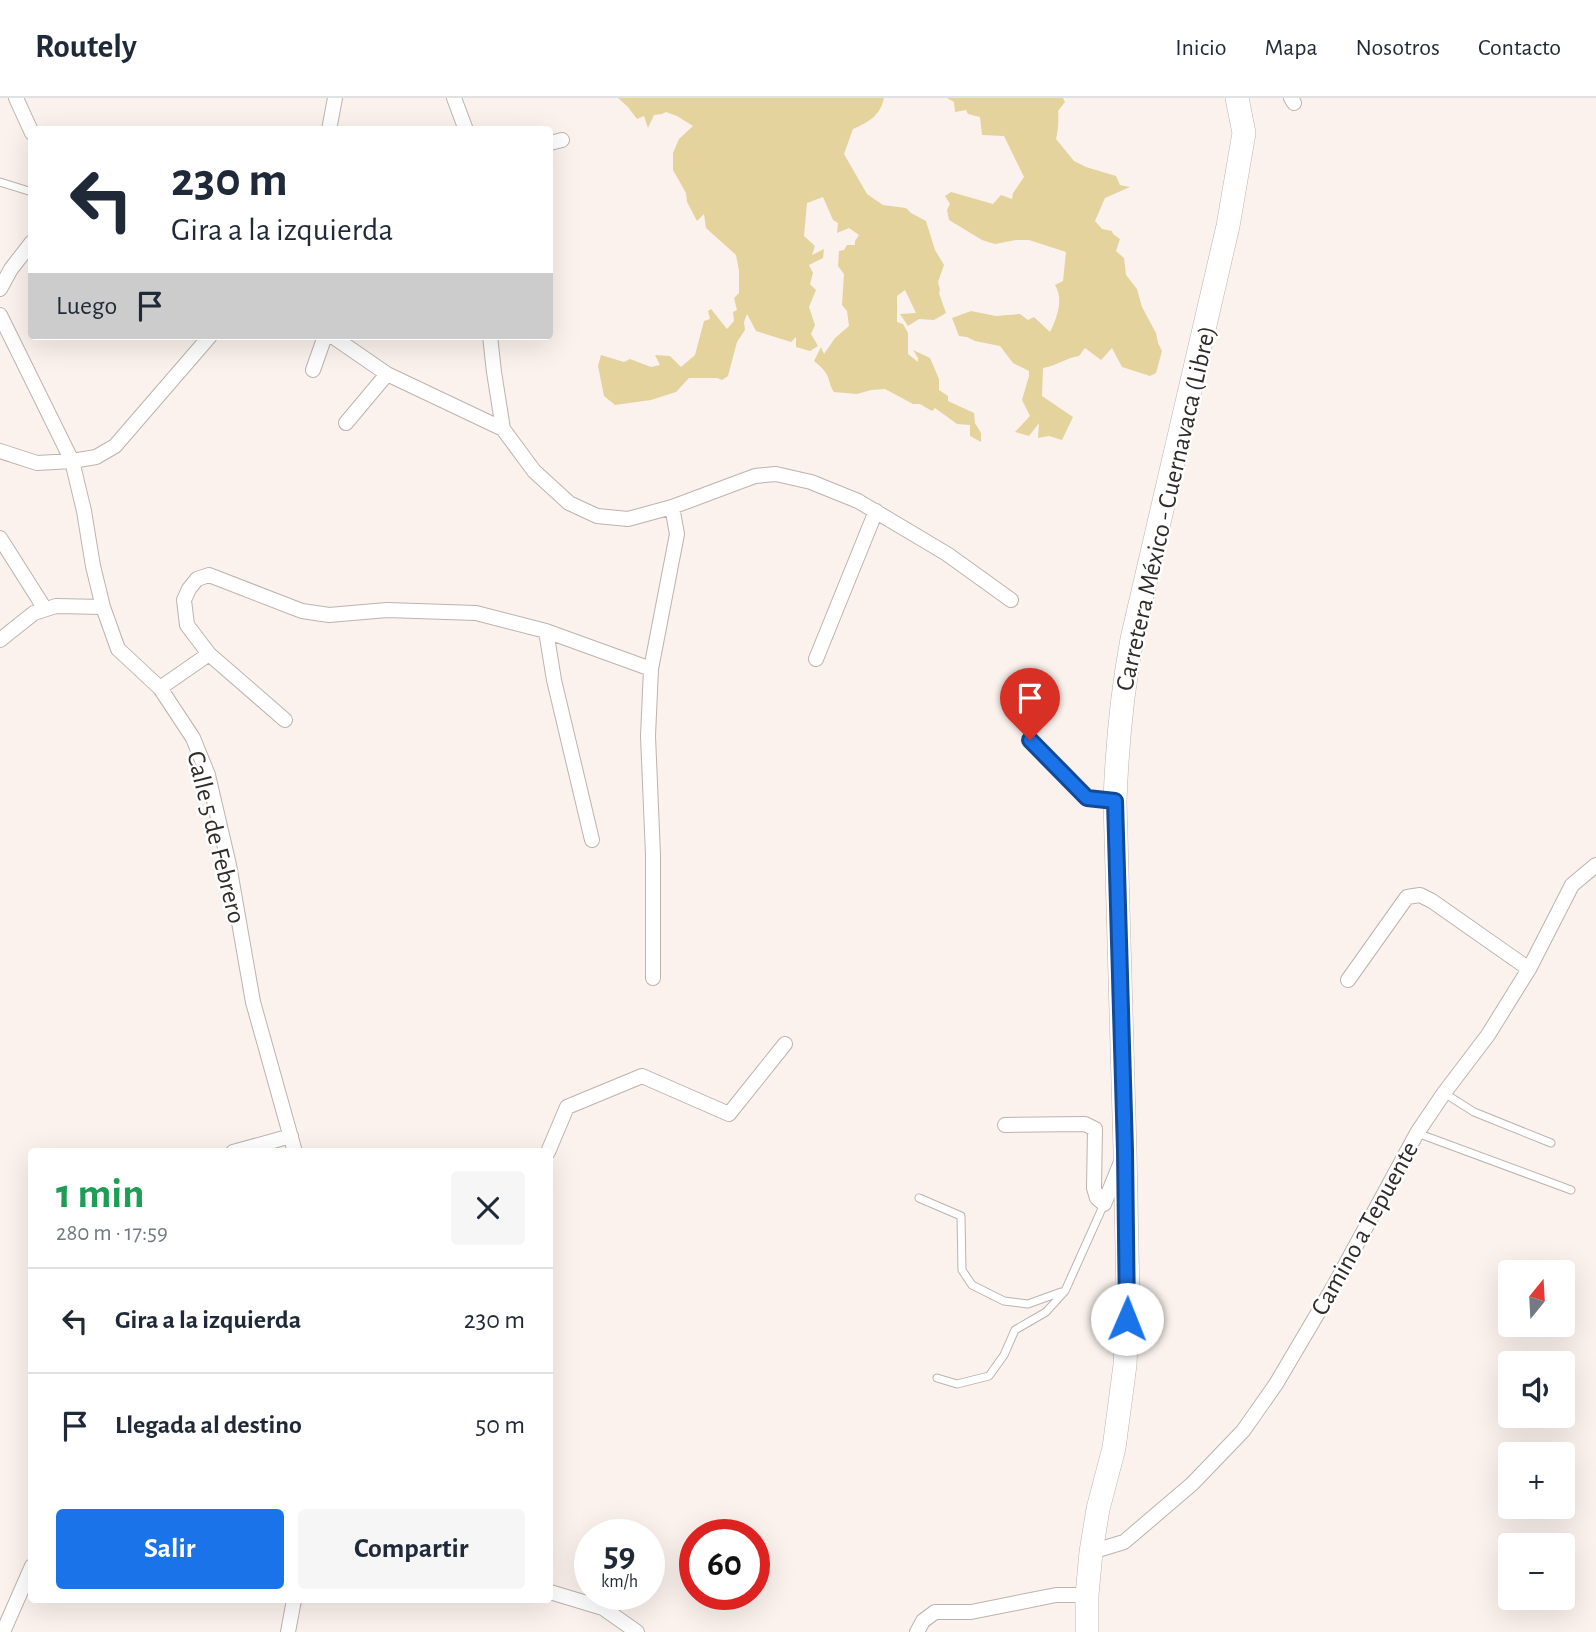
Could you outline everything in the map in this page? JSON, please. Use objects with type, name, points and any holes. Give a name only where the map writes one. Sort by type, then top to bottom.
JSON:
[{"type":"main road","name":"Carretera México - Cuernavaca (Libre)","points":[[1087,1632],[1091,1552],[1098,1509],[1114,1448],[1125,1365],[1128,1296],[1115,801],[1122,692],[1228,226],[1244,133],[1237,98]]},
{"type":"street","points":[[16,98],[29,126]]},
{"type":"street","points":[[330,126],[335,98]]},
{"type":"street","points":[[454,98],[464,126]]},
{"type":"street","points":[[0,289],[28,247]]},
{"type":"street","name":"Calle 5 de Febrero","points":[[0,315],[72,461],[103,607],[118,649],[160,688],[192,738],[208,775],[229,865],[253,1002],[294,1148]]},
{"type":"street","points":[[0,451],[37,463],[96,457],[115,446],[207,340]]},
{"type":"street","points":[[313,370],[324,340]]},
{"type":"street","points":[[338,340],[387,374],[503,429]]},
{"type":"street","points":[[490,340],[503,429],[534,471],[578,508],[597,516],[628,519],[672,507],[755,476],[776,474],[811,482],[858,501],[947,554],[1011,600]]},
{"type":"street","points":[[346,423],[387,374]]},
{"type":"street","points":[[653,978],[653,855],[648,736],[651,669],[677,534],[672,507]]},
{"type":"street","points":[[816,659],[876,511]]},
{"type":"street","points":[[0,537],[45,609]]},
{"type":"street","points":[[285,720],[209,654],[187,625],[184,600],[197,579],[209,575],[302,611],[329,615],[387,610],[476,613],[546,631],[651,669]]},
{"type":"street","points":[[0,640],[34,613],[45,609],[56,606],[103,607]]},
{"type":"street","points":[[546,631],[554,680],[592,840]]},
{"type":"street","points":[[160,688],[209,654]]},
{"type":"street","points":[[1030,740],[1087,798],[1115,801]]},
{"type":"street","name":"Camino a Tepuente","points":[[1091,1552],[1124,1542],[1192,1484],[1243,1431],[1276,1384],[1335,1284],[1417,1133],[1488,1035],[1528,969],[1572,885],[1596,864]]},
{"type":"street","points":[[1348,980],[1407,897],[1420,895],[1528,969]]},
{"type":"street","points":[[550,1148],[567,1107],[642,1076],[729,1114],[785,1044]]},
{"type":"street","points":[[1005,1125],[1086,1124],[1096,1129],[1094,1188],[1097,1198],[1104,1205],[1125,1151]]},
{"type":"street","points":[[248,1148],[291,1136]]},
{"type":"street","points":[[4,1632],[28,1575]]},
{"type":"street","points":[[553,1593],[603,1608],[637,1632]]},
{"type":"street","points":[[917,1632],[923,1621],[935,1612],[971,1612],[1056,1595],[1087,1595]]},
{"type":"street","points":[[288,1632],[293,1603]]},
{"type":"lane","points":[[0,183],[28,191]]},
{"type":"lane","points":[[1444,1093],[1474,1112],[1551,1143]]},
{"type":"lane","points":[[1417,1133],[1571,1190]]},
{"type":"lane","points":[[919,1198],[961,1216],[962,1270],[972,1285],[1004,1301],[1028,1304],[1065,1291]]},
{"type":"lane","points":[[937,1378],[957,1384],[989,1376],[1004,1355],[1015,1330],[1046,1312],[1065,1291],[1104,1205]]},
{"type":"shaded area","points":[[618,98],[884,98],[873,118],[853,129],[844,154],[867,194],[883,205],[906,208],[926,221],[935,250],[944,265],[938,282],[946,313],[934,320],[919,319],[908,326],[900,314],[916,313],[905,290],[897,296],[897,322],[903,324],[908,333],[908,354],[918,362],[913,350],[930,358],[939,379],[939,390],[948,396],[948,401],[974,413],[975,423],[981,433],[981,442],[970,436],[970,425],[957,424],[935,408],[932,411],[920,404],[913,404],[885,389],[857,394],[834,392],[825,372],[814,361],[821,347],[824,354],[835,338],[849,326],[847,311],[842,305],[844,274],[838,266],[839,251],[844,250],[847,245],[855,245],[859,235],[849,228],[837,233],[838,223],[833,220],[823,197],[807,203],[804,236],[815,246],[812,255],[824,249],[823,258],[809,265],[813,273],[810,284],[816,290],[809,307],[815,325],[811,334],[818,346],[810,351],[796,347],[796,337],[791,342],[756,331],[747,314],[745,330],[737,342],[728,376],[722,380],[689,378],[676,392],[651,400],[615,405],[604,396],[598,366],[601,355],[624,362],[630,359],[651,367],[660,365],[655,355],[670,356],[681,367],[695,355],[704,321],[710,319],[708,311],[711,309],[727,329],[734,321],[733,312],[737,310],[734,298],[739,293],[736,255],[706,228],[704,214],[697,221],[673,170],[673,153],[679,139],[693,126],[666,112],[654,115],[648,128],[644,116],[637,119]]},
{"type":"shaded area","points":[[947,98],[1063,98],[1065,102],[1058,111],[1056,139],[1074,161],[1116,176],[1120,185],[1130,187],[1105,198],[1095,221],[1102,229],[1112,231],[1120,239],[1116,251],[1124,258],[1126,275],[1137,289],[1162,351],[1156,373],[1150,376],[1122,367],[1112,348],[1101,360],[1085,348],[1079,356],[1043,368],[1042,396],[1073,417],[1062,440],[1049,436],[1038,438],[1039,423],[1029,436],[1015,432],[1030,416],[1022,400],[1029,371],[1013,363],[1000,346],[959,336],[952,318],[971,311],[996,316],[1020,314],[1028,320],[1034,317],[1050,332],[1059,302],[1055,285],[1063,281],[1066,252],[1029,240],[995,244],[982,240],[949,220],[947,210],[950,204],[945,196],[951,192],[993,204],[1001,195],[1012,199],[1024,177],[1004,136],[982,135],[980,117],[968,114],[966,110],[955,112],[954,102]]},
{"type":"route","points":[[1030,740],[1087,798],[1115,801],[1127,1319]]}]
